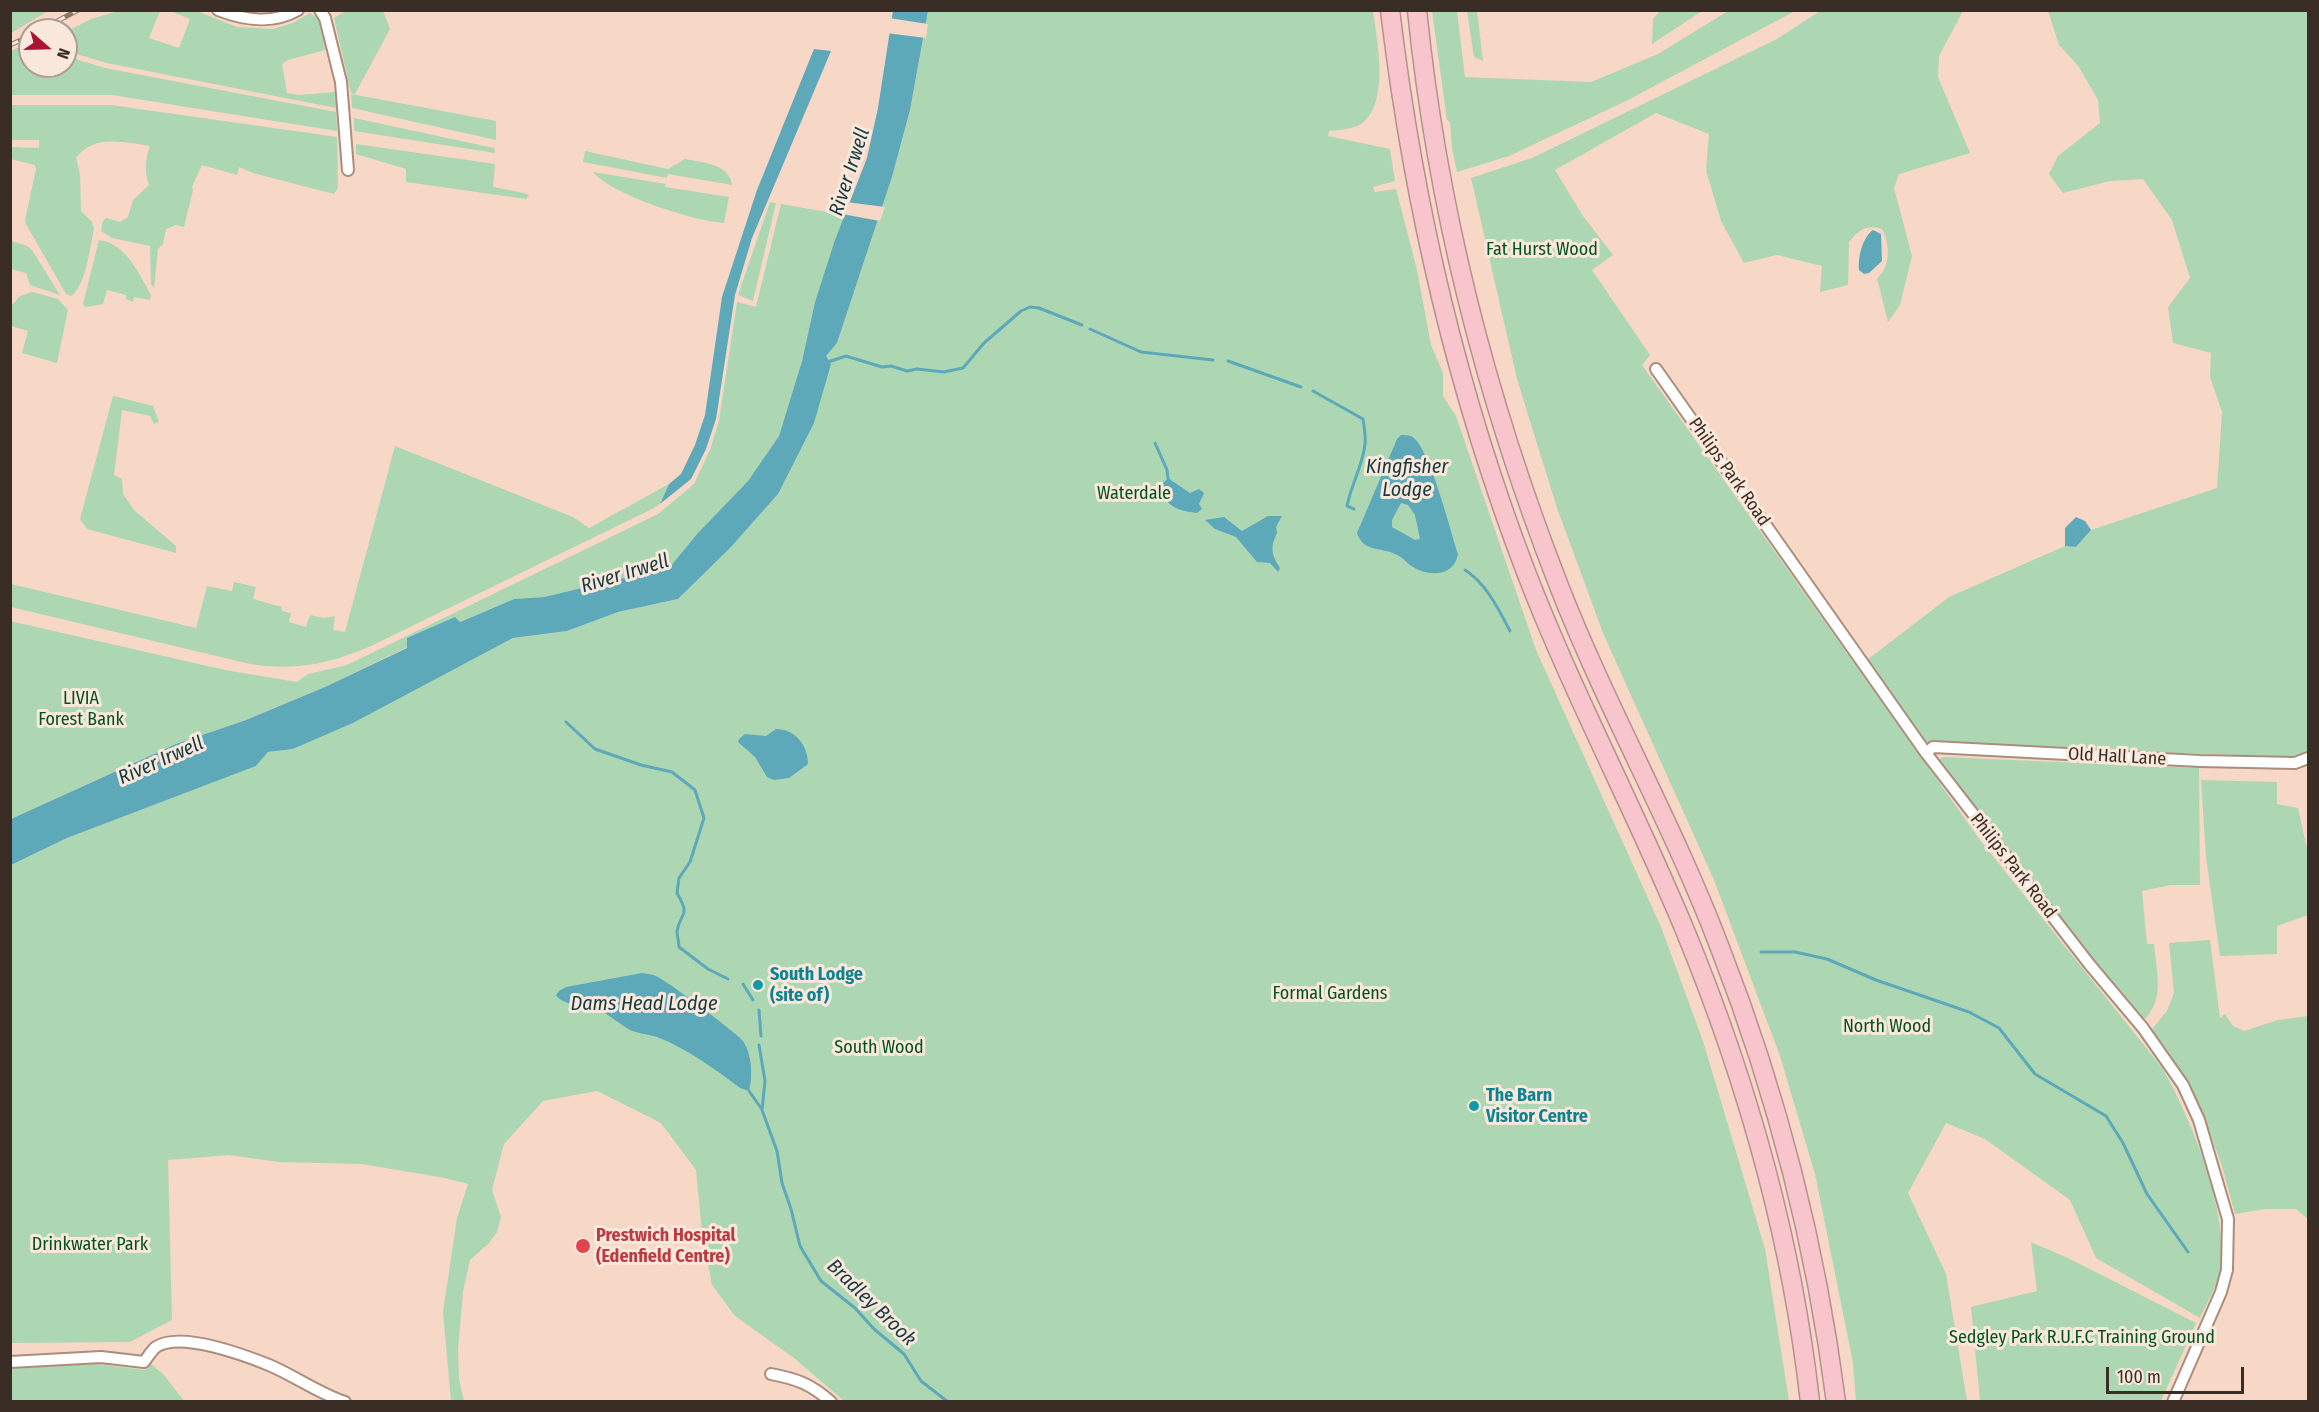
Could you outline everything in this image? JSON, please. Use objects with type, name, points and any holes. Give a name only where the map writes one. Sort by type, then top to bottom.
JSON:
[{"type":"highway","points":[[1390,10],[1404,114],[1419,194],[1445,316],[1462,377],[1504,512],[1527,573],[1570,678],[1647,841],[1683,925],[1732,1055],[1777,1218],[1810,1401]]},
{"type":"highway","points":[[1417,10],[1432,123],[1454,239],[1477,336],[1502,422],[1559,585],[1589,658],[1696,889],[1720,947],[1759,1057],[1779,1122],[1807,1231],[1830,1355],[1836,1401]]},
{"type":"street","points":[[218,10],[243,18],[267,20],[290,15],[298,10]]},
{"type":"street","points":[[320,10],[325,18],[341,82],[348,170]]},
{"type":"street","name":"Philips Park Road","points":[[1656,369],[1926,753],[2090,965],[2143,1028],[2183,1085],[2199,1120],[2228,1219],[2227,1270],[2221,1292],[2173,1401]]},
{"type":"street","name":"Old Hall Lane","points":[[1926,753],[1933,747],[2200,761],[2295,763],[2308,758]]},
{"type":"street","points":[[10,1362],[102,1357],[144,1362],[162,1344],[181,1341],[248,1357],[270,1365],[333,1398],[345,1401]]},
{"type":"street","points":[[771,1374],[792,1378],[813,1387],[831,1401]]},
{"type":"green space","points":[[11,10],[48,10],[36,18],[18,18],[18,29],[11,33]]},
{"type":"green space","points":[[347,10],[383,11],[390,29],[355,94],[351,93],[334,18]]},
{"type":"green space","points":[[1661,10],[1702,11],[1652,44],[1653,19]]},
{"type":"green space","points":[[118,11],[160,11],[149,38],[179,48],[190,19],[170,11],[197,11],[237,27],[273,29],[293,23],[310,13],[320,19],[325,50],[288,60],[282,64],[287,93],[299,95],[335,92],[336,108],[107,63],[78,55],[78,26],[91,19]]},
{"type":"green space","points":[[928,11],[1373,11],[1379,54],[1379,87],[1376,102],[1370,115],[1361,124],[1329,131],[1328,136],[1390,149],[1395,181],[1373,187],[1375,192],[1396,189],[1417,270],[1431,345],[1443,373],[1443,396],[1456,416],[1536,650],[1661,927],[1703,1041],[1765,1249],[1789,1401],[844,1401],[794,1358],[735,1316],[712,1285],[702,1232],[696,1170],[661,1123],[597,1091],[543,1101],[504,1144],[492,1190],[501,1217],[497,1232],[489,1243],[470,1260],[463,1292],[458,1349],[459,1379],[464,1401],[451,1401],[443,1312],[457,1218],[468,1184],[362,1164],[279,1162],[229,1155],[168,1160],[172,1320],[130,1342],[11,1343],[11,865],[67,838],[256,766],[268,752],[293,749],[353,723],[513,638],[567,631],[618,612],[678,599],[731,547],[778,494],[826,356],[837,343],[892,177],[910,110]]},
{"type":"green space","points":[[1432,11],[1457,11],[1465,77],[1591,82],[1658,54],[1728,11],[1795,11],[1626,101],[1509,156],[1457,172],[1450,122],[1447,120]]},
{"type":"green space","points":[[1467,11],[1477,11],[1483,61],[1474,57]]},
{"type":"green space","points":[[1820,11],[1963,11],[1939,56],[1938,77],[1970,153],[1899,174],[1894,188],[1912,256],[1900,305],[1888,322],[1877,278],[1885,268],[1888,255],[1887,241],[1882,229],[1872,227],[1863,229],[1849,242],[1848,285],[1820,292],[1822,266],[1777,255],[1744,263],[1721,221],[1706,170],[1709,134],[1656,113],[1555,170],[1583,216],[1613,255],[1592,270],[1650,355],[1642,365],[1980,840],[2163,1069],[2185,1114],[2206,1167],[2214,1195],[2222,1247],[2219,1277],[2200,1318],[2096,1258],[2070,1200],[1985,1139],[1946,1123],[1908,1193],[1946,1274],[1967,1401],[1856,1401],[1853,1363],[1815,1174],[1780,1056],[1714,880],[1603,633],[1557,508],[1517,379],[1471,178],[1532,158],[1777,39]]},
{"type":"green space","points":[[2048,11],[2308,11],[2308,751],[2291,757],[1924,744],[1867,660],[1949,597],[2065,546],[2076,547],[2091,530],[2217,488],[2222,412],[2210,377],[2211,353],[2173,343],[2168,307],[2190,278],[2172,220],[2143,179],[2110,181],[2063,193],[2049,174],[2058,156],[2100,123],[2098,100],[2079,67],[2059,45]]},
{"type":"green space","points":[[18,48],[18,78],[78,78],[78,60],[105,68],[336,112],[337,131],[112,95],[11,95],[11,51]]},
{"type":"green space","points":[[351,94],[496,121],[496,140],[352,108]]},
{"type":"green space","points":[[11,105],[111,105],[337,137],[338,188],[334,194],[253,173],[239,167],[237,175],[202,165],[192,187],[184,227],[176,225],[166,229],[163,244],[158,249],[154,288],[151,284],[150,246],[112,238],[101,231],[106,218],[120,222],[128,217],[133,200],[149,185],[146,166],[150,146],[110,142],[91,145],[76,158],[80,174],[81,211],[92,222],[94,229],[84,275],[71,296],[66,294],[26,224],[36,169],[35,165],[11,159],[11,147],[39,148],[39,140],[11,140]]},
{"type":"green space","points":[[354,118],[494,148],[495,153],[354,131]]},
{"type":"green space","points":[[356,144],[495,164],[493,187],[529,195],[526,199],[406,182],[406,169],[356,154]]},
{"type":"green space","points":[[585,151],[668,169],[685,159],[707,163],[726,172],[732,185],[668,174],[667,178],[583,162]]},
{"type":"green space","points":[[593,172],[729,197],[724,223],[674,212],[635,198],[603,181]]},
{"type":"green space","points":[[770,202],[776,203],[753,301],[738,295]]},
{"type":"green space","name":"LIVIA Forest Bank","points":[[781,204],[845,215],[815,302],[802,361],[779,436],[748,481],[697,534],[670,567],[544,597],[514,599],[459,622],[325,687],[246,720],[176,744],[11,819],[10,621],[225,670],[297,682],[308,674],[347,665],[658,514],[694,484],[710,450],[719,420],[737,302],[756,307]]},
{"type":"green space","points":[[99,240],[117,247],[131,261],[151,295],[150,300],[134,297],[133,302],[126,299],[126,295],[107,290],[103,304],[85,307],[83,304]]},
{"type":"green space","points":[[11,241],[32,250],[60,295],[30,285],[26,273],[11,269]]},
{"type":"green space","points":[[32,292],[58,299],[68,310],[57,363],[22,353],[28,331],[11,326],[11,306],[20,296]]},
{"type":"green space","points":[[113,396],[153,406],[159,422],[154,424],[150,416],[122,410],[114,475],[122,479],[123,494],[135,511],[176,546],[176,553],[87,529],[80,519]]},
{"type":"green space","points":[[395,446],[573,517],[589,528],[669,484],[660,504],[652,509],[371,646],[312,664],[282,667],[250,664],[11,607],[11,584],[196,628],[207,586],[232,591],[234,582],[256,587],[253,599],[282,607],[282,611],[291,613],[289,622],[306,627],[310,615],[324,618],[335,616],[333,630],[345,632]]},
{"type":"green space","points":[[1943,757],[2199,768],[2200,885],[2171,885],[2142,891],[2147,944],[2154,944],[2158,983],[2156,1001],[2146,1018],[2141,1019],[1941,765],[1940,759]]},
{"type":"green space","points":[[2201,780],[2277,782],[2277,804],[2298,808],[2308,853],[2308,915],[2277,926],[2277,954],[2220,956],[2206,857]]},
{"type":"green space","points":[[2210,940],[2220,1018],[2225,1014],[2233,1026],[2244,1031],[2278,1020],[2308,1016],[2308,1219],[2296,1209],[2265,1209],[2235,1214],[2222,1166],[2197,1099],[2152,1029],[2167,1011],[2174,993],[2169,943]]},
{"type":"green space","name":"Sedgley Park R.U.F.C Training Ground","points":[[2031,1242],[2070,1259],[2196,1323],[2161,1401],[1980,1401],[1971,1307],[2037,1291]]},
{"type":"green space","points":[[97,1364],[145,1370],[151,1364],[164,1375],[184,1401],[11,1401],[10,1366]]},
{"type":"water","name":"River Irwell","points":[[893,11],[928,11],[910,110],[892,177],[837,343],[826,356],[831,364],[814,423],[778,494],[731,547],[678,599],[618,612],[567,631],[513,638],[353,723],[293,749],[268,752],[256,766],[67,838],[11,865],[11,819],[176,744],[246,720],[325,687],[407,648],[407,638],[455,617],[460,622],[514,599],[544,597],[670,567],[697,534],[748,481],[779,436],[802,361],[815,302],[835,240],[867,158],[878,108]]},
{"type":"water","points":[[814,49],[831,51],[752,238],[735,295],[716,419],[706,449],[691,479],[660,504],[669,484],[681,474],[695,445],[705,415],[722,297],[757,190]]},
{"type":"water","points":[[1873,230],[1881,234],[1882,261],[1869,273],[1864,274],[1859,270],[1860,254],[1863,243]]},
{"type":"water","name":"Kingfisher Lodge","points":[[1401,435],[1411,436],[1418,443],[1432,471],[1458,554],[1451,568],[1445,571],[1431,573],[1416,569],[1397,555],[1363,543],[1357,533],[1397,439]],"holes":[[[1401,503],[1408,505],[1415,515],[1420,539],[1415,540],[1392,527],[1392,520]]]},
{"type":"water","points":[[1168,478],[1190,493],[1199,489],[1204,493],[1199,504],[1202,509],[1197,513],[1190,512],[1178,509],[1169,503],[1159,487]]},
{"type":"water","points":[[1268,516],[1282,516],[1276,527],[1277,533],[1272,547],[1273,555],[1280,568],[1278,572],[1270,563],[1257,562],[1236,537],[1215,529],[1205,520],[1224,517],[1242,531]]},
{"type":"water","points":[[2076,517],[2085,521],[2091,530],[2076,547],[2065,546],[2065,528]]},
{"type":"water","points":[[776,729],[789,732],[799,739],[806,751],[808,764],[789,778],[774,780],[767,777],[755,757],[738,742],[745,734],[766,736]]},
{"type":"water","name":"Dams Head Lodge","points":[[642,973],[656,976],[673,987],[743,1041],[751,1065],[749,1091],[740,1088],[679,1047],[657,1037],[630,1030],[599,1010],[569,1003],[559,999],[556,995],[566,987]]},
{"type":"pier","points":[[889,18],[928,24],[926,38],[886,33]]},
{"type":"pier","points":[[846,202],[885,207],[880,221],[842,214]]},
{"type":"waterway","points":[[828,362],[846,356],[882,367],[891,366],[907,371],[917,369],[944,372],[963,368],[984,343],[1021,311],[1030,307],[1039,308],[1082,325]]},
{"type":"waterway","points":[[1090,329],[1141,352],[1213,360]]},
{"type":"waterway","points":[[1228,361],[1301,387]]},
{"type":"waterway","points":[[1313,391],[1363,419],[1364,452],[1347,506],[1354,509]]},
{"type":"waterway","points":[[1155,443],[1167,470],[1168,478]]},
{"type":"waterway","points":[[1465,570],[1486,589],[1510,631]]},
{"type":"waterway","name":"Bradley Brook","points":[[566,722],[595,749],[641,765],[672,772],[695,790],[704,818],[690,862],[679,878],[677,893],[684,910],[677,931],[679,947],[708,969],[728,979]]},
{"type":"waterway","points":[[1761,952],[1795,952],[1827,959],[1876,980],[1969,1012],[1999,1028],[2035,1074],[2106,1116],[2123,1143],[2147,1194],[2188,1252]]},
{"type":"waterway","name":"Bradley Brook","points":[[743,984],[753,1000]]},
{"type":"waterway","name":"Bradley Brook","points":[[759,1010],[761,1036]]},
{"type":"waterway","name":"Bradley Brook","points":[[759,1045],[765,1081],[762,1110],[777,1151],[782,1183],[800,1246],[821,1281],[855,1308],[874,1329],[904,1354],[921,1381],[948,1402]]},
{"type":"waterway","name":"Bradley Brook","points":[[749,1091],[761,1108]]},
{"type":"railway","points":[[63,18],[78,10]]},
{"type":"railway","points":[[10,45],[18,41]]},
{"type":"place","name":"South Lodge (site of)","points":[[758,985]]},
{"type":"place","name":"The Barn Visitor Centre","points":[[1474,1106]]},
{"type":"place","name":"Prestwich Hospital (Edenfield Centre)","points":[[583,1246]]},
{"type":"park label","name":"Fat Hurst Wood","points":[[1542,250]]},
{"type":"park label","name":"Waterdale","points":[[1134,494]]},
{"type":"park label","name":"Formal Gardens","points":[[1330,994]]},
{"type":"park label","name":"North Wood","points":[[1887,1027]]},
{"type":"park label","name":"South Wood","points":[[879,1048]]},
{"type":"park label","name":"Drinkwater Park","points":[[90,1245]]}]
